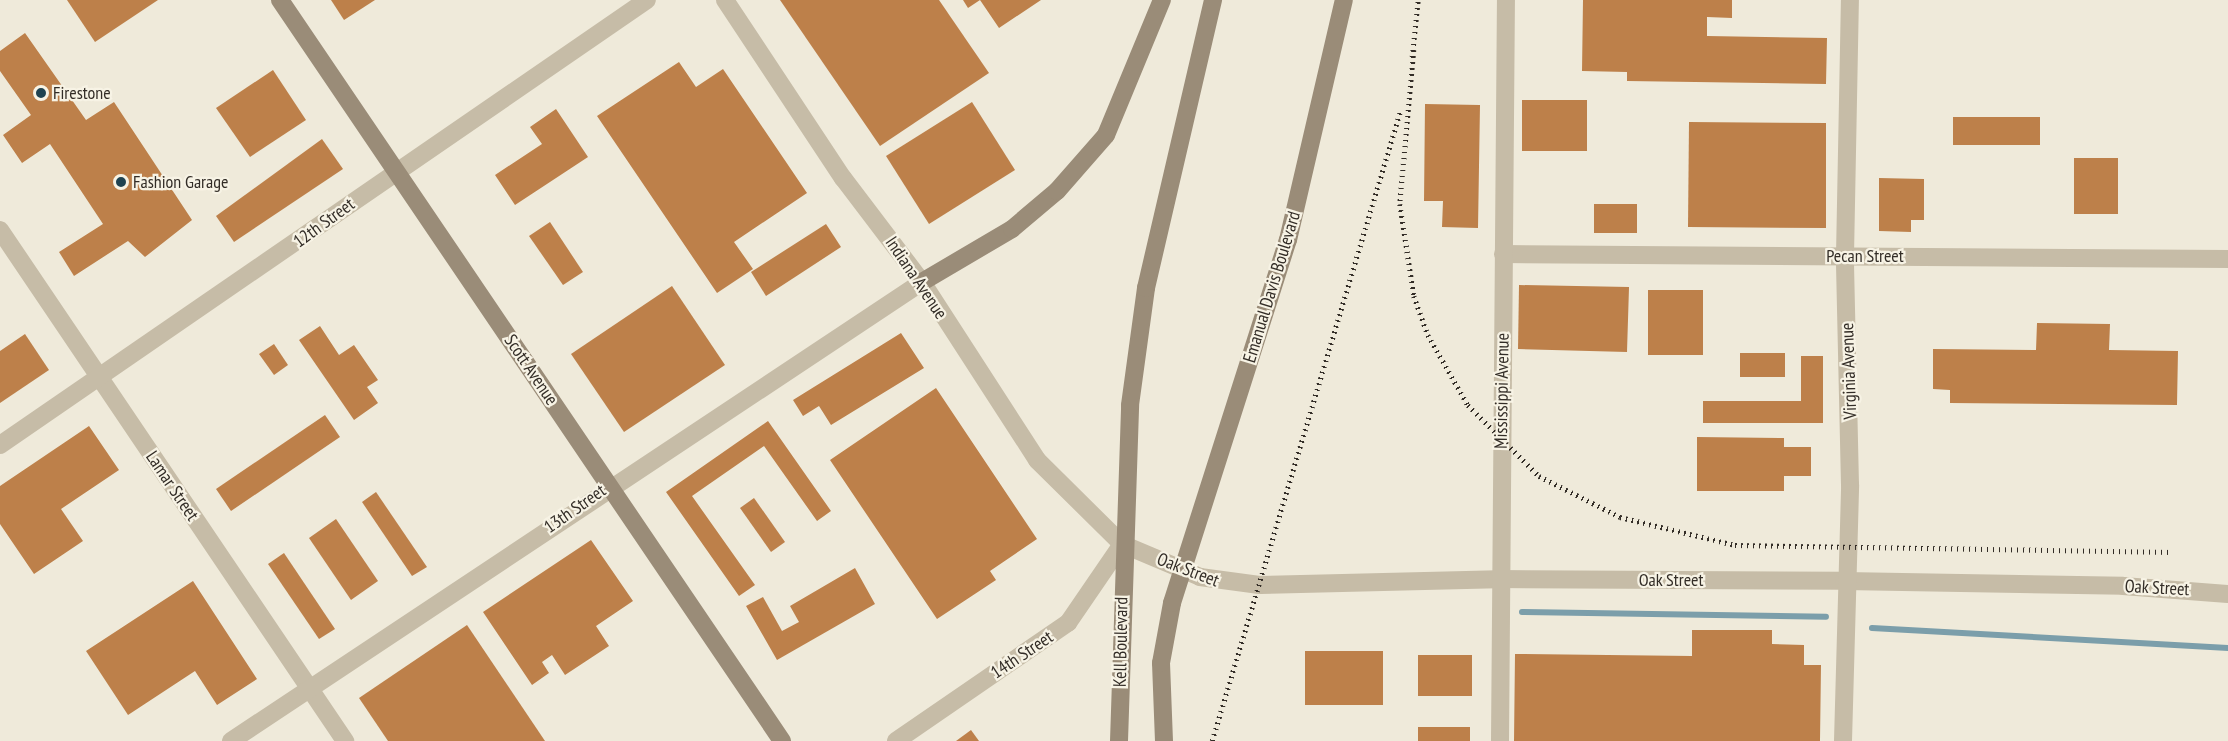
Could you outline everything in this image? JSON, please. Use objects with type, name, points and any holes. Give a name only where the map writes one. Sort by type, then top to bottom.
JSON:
[{"type":"main road","name":"Scott Avenue","points":[[280,0],[782,741]]},
{"type":"main road","points":[[922,282],[1012,229],[1057,191],[1106,135],[1146,47],[1162,0]]},
{"type":"main road","points":[[1122,544],[1130,405],[1146,288],[1213,0]]},
{"type":"main road","name":"Emanual Davis Boulevard","points":[[1184,569],[1288,240],[1344,0]]},
{"type":"main road","name":"Kell Boulevard","points":[[1119,741],[1122,544]]},
{"type":"main road","points":[[1164,741],[1161,663],[1184,569]]},
{"type":"street","name":"12th Street","points":[[0,445],[647,0]]},
{"type":"street","name":"Indiana Avenue","points":[[724,0],[843,178],[922,282],[1014,431],[1058,486],[1122,544]]},
{"type":"street","name":"Mississippi Avenue","points":[[1500,741],[1497,579],[1506,0]]},
{"type":"street","name":"Virginia Avenue","points":[[1843,741],[1844,581],[1851,425],[1845,256],[1850,0]]},
{"type":"street","name":"Lamar Street","points":[[0,230],[345,741]]},
{"type":"street","name":"Pecan Street","points":[[1503,254],[2228,259]]},
{"type":"street","name":"13th Street","points":[[231,741],[609,485],[922,282]]},
{"type":"street","name":"Oak Street","points":[[1122,544],[1220,584],[1377,586],[1497,579],[1844,581],[2141,586],[2228,594]]},
{"type":"street","name":"14th Street","points":[[896,741],[1068,623],[1122,544]]},
{"type":"building","points":[[67,0],[158,0],[95,42]]},
{"type":"building","points":[[331,0],[375,0],[344,20]]},
{"type":"building","points":[[780,0],[939,0],[989,73],[880,146]]},
{"type":"building","points":[[963,0],[980,0],[968,8]]},
{"type":"building","points":[[980,0],[1041,0],[999,28]]},
{"type":"building","points":[[1583,0],[1732,0],[1732,18],[1707,17],[1707,36],[1827,38],[1826,84],[1627,81],[1627,72],[1582,71]]},
{"type":"building","name":"Fashion Garage","points":[[25,33],[86,120],[114,102],[192,220],[145,257],[128,241],[74,276],[59,252],[103,224],[50,144],[22,163],[3,135],[31,115],[0,71],[0,51]]},
{"type":"building","points":[[679,62],[696,87],[723,69],[807,193],[734,242],[753,269],[717,293],[597,116]]},
{"type":"building","points":[[273,70],[306,120],[250,157],[216,108]]},
{"type":"building","points":[[1522,100],[1587,100],[1587,151],[1522,151]]},
{"type":"building","points":[[972,102],[1015,170],[929,224],[886,156]]},
{"type":"building","points":[[1425,104],[1480,105],[1478,228],[1442,227],[1443,201],[1424,201]]},
{"type":"building","points":[[556,109],[588,157],[515,205],[495,175],[542,144],[530,127]]},
{"type":"building","points":[[1953,117],[2040,117],[2040,145],[1953,145]]},
{"type":"building","points":[[1689,122],[1826,123],[1826,228],[1688,227]]},
{"type":"building","points":[[322,139],[343,169],[234,242],[216,216]]},
{"type":"building","points":[[2074,158],[2118,158],[2118,214],[2074,214]]},
{"type":"building","points":[[1879,178],[1924,179],[1924,220],[1911,220],[1911,232],[1879,231]]},
{"type":"building","points":[[1594,204],[1637,204],[1637,233],[1594,233]]},
{"type":"building","points":[[550,222],[583,272],[563,285],[529,236]]},
{"type":"building","points":[[826,224],[841,247],[766,296],[751,272]]},
{"type":"building","points":[[1519,285],[1629,287],[1627,352],[1518,349]]},
{"type":"building","points":[[672,286],[725,365],[624,432],[571,354]]},
{"type":"building","points":[[1648,290],[1703,290],[1703,355],[1648,355]]},
{"type":"building","points":[[2037,323],[2110,324],[2109,350],[2178,351],[2177,405],[1950,403],[1950,390],[1933,389],[1933,349],[2036,350]]},
{"type":"building","points":[[320,326],[339,355],[354,345],[378,380],[367,387],[378,403],[354,420],[299,340]]},
{"type":"building","points":[[901,333],[924,368],[831,425],[819,406],[803,416],[793,400]]},
{"type":"building","points":[[25,334],[49,370],[0,403],[0,351]]},
{"type":"building","points":[[274,344],[288,365],[274,375],[259,354]]},
{"type":"building","points":[[1740,353],[1785,353],[1785,377],[1740,377]]},
{"type":"building","points":[[1801,356],[1823,356],[1823,423],[1703,423],[1703,401],[1801,401]]},
{"type":"building","points":[[936,388],[1037,539],[990,571],[996,580],[937,619],[830,460]]},
{"type":"building","points":[[325,415],[340,437],[231,511],[216,489]]},
{"type":"building","points":[[768,421],[831,511],[817,521],[764,446],[692,496],[755,585],[739,596],[666,492]]},
{"type":"building","points":[[89,426],[119,470],[61,509],[83,541],[34,574],[0,524],[0,486]]},
{"type":"building","points":[[1697,437],[1784,438],[1784,447],[1811,447],[1811,476],[1784,476],[1784,491],[1697,491]]},
{"type":"building","points":[[376,492],[427,567],[412,576],[362,502]]},
{"type":"building","points":[[754,498],[785,542],[771,552],[740,508]]},
{"type":"building","points":[[336,519],[378,581],[351,600],[309,538]]},
{"type":"building","points":[[591,540],[633,601],[596,626],[609,646],[565,675],[552,655],[542,662],[549,673],[532,685],[483,612]]},
{"type":"building","points":[[284,553],[335,629],[319,639],[268,564]]},
{"type":"building","points":[[855,568],[875,604],[777,660],[746,606],[763,597],[782,631],[799,622],[790,606]]},
{"type":"building","points":[[193,581],[257,679],[217,705],[195,671],[128,715],[86,651]]},
{"type":"building","points":[[467,625],[545,741],[388,741],[359,698]]},
{"type":"building","points":[[1692,630],[1772,630],[1772,644],[1804,645],[1804,665],[1821,665],[1820,741],[1514,741],[1515,654],[1692,656]]},
{"type":"building","points":[[1305,651],[1383,651],[1383,705],[1305,705]]},
{"type":"building","points":[[1418,655],[1472,655],[1472,696],[1418,696]]},
{"type":"building","points":[[1418,727],[1470,727],[1470,741],[1418,741]]},
{"type":"building","points":[[971,730],[979,741],[956,741]]},
{"type":"waterway","points":[[1522,612],[1826,617]]},
{"type":"waterway","points":[[1872,628],[2228,648]]},
{"type":"railway","points":[[1412,57],[1418,0]]},
{"type":"railway","points":[[1414,50],[1400,204],[1414,296],[1428,335],[1468,405],[1539,476],[1620,517],[1735,545],[2173,552]]},
{"type":"railway","points":[[1212,741],[1400,112]]},
{"type":"place","name":"Firestone","points":[[41,93]]},
{"type":"place","name":"Fashion Garage","points":[[121,182]]}]
